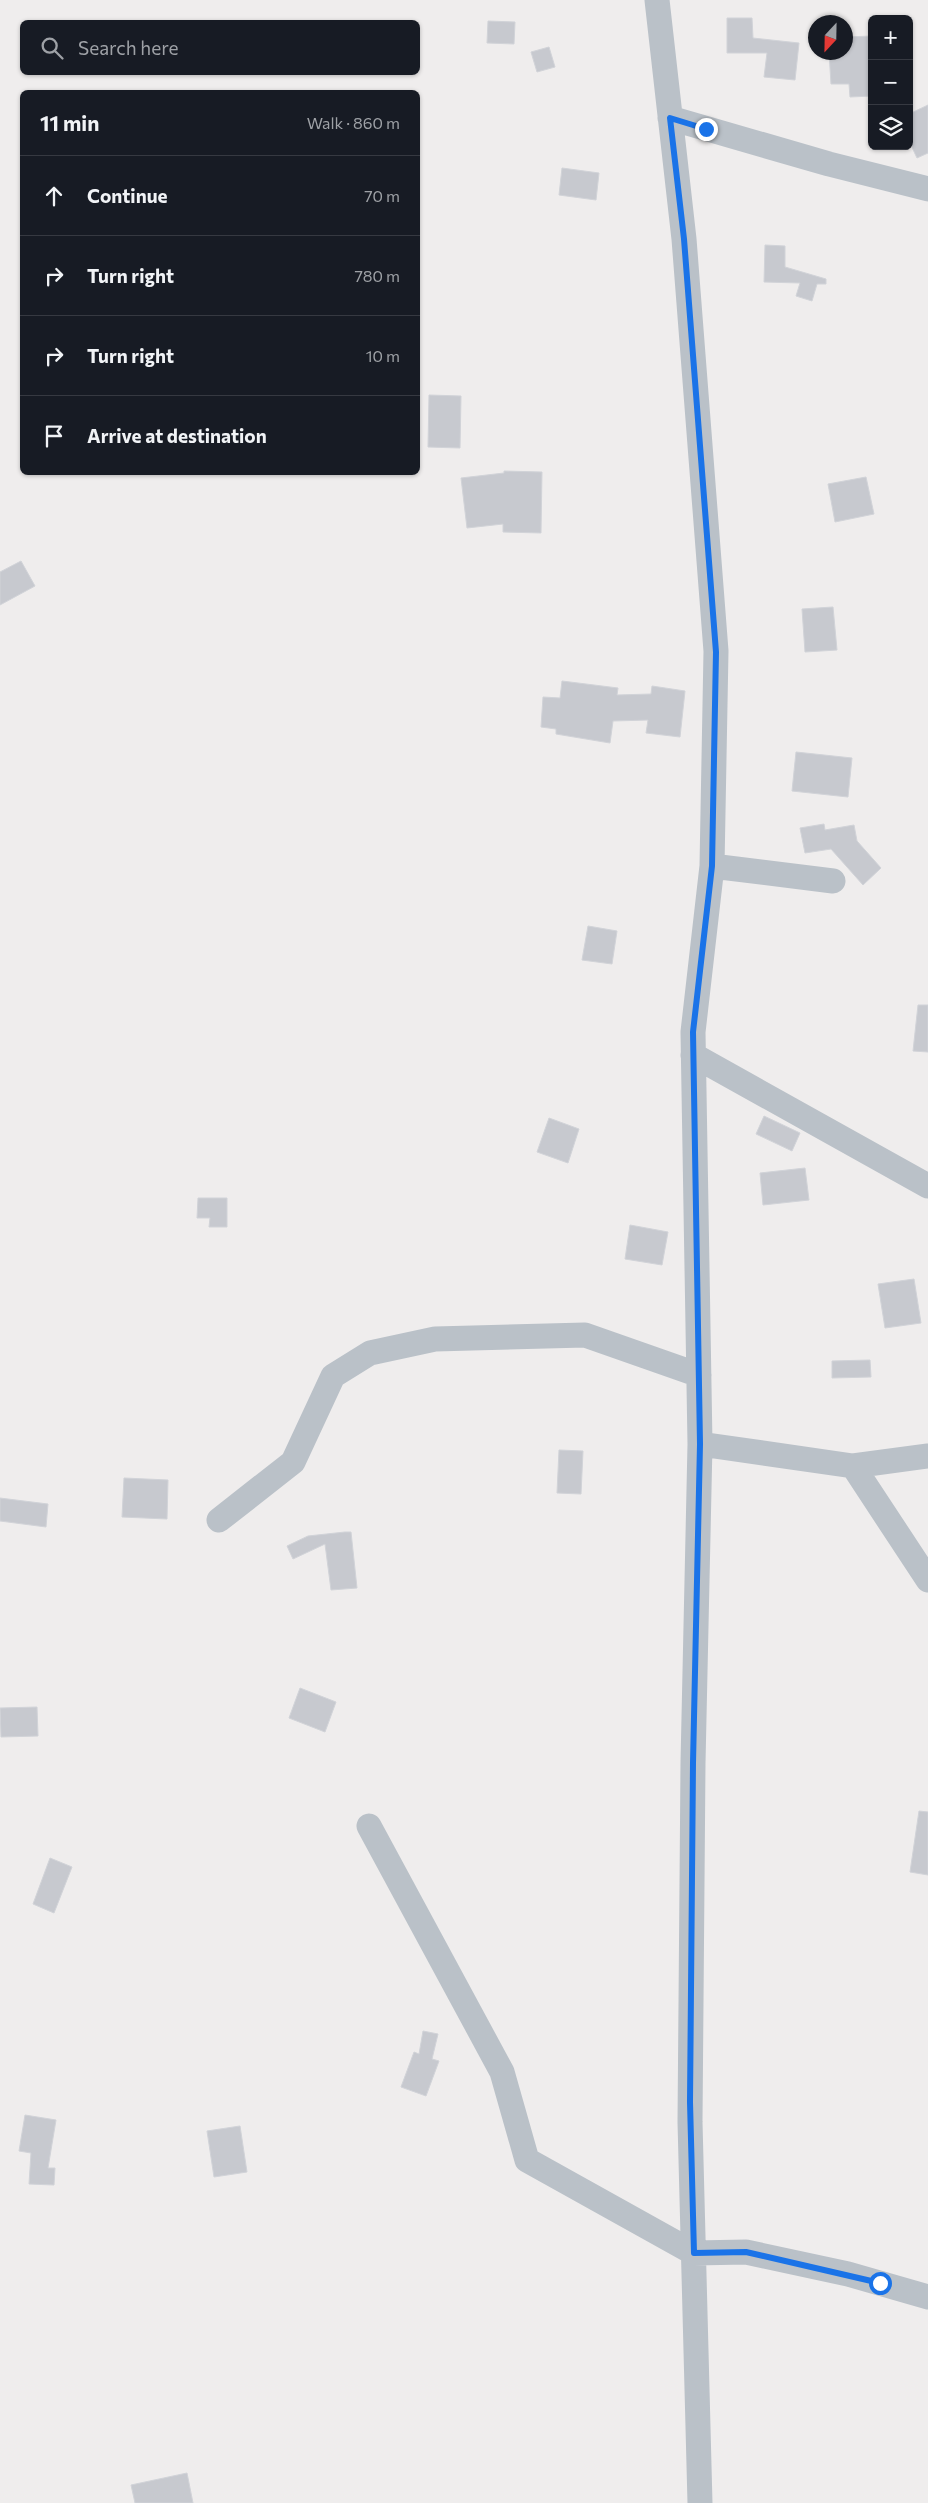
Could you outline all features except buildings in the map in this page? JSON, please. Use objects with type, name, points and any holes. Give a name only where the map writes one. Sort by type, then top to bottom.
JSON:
[{"type":"street","points":[[657,0],[684,239],[716,652],[712,866],[693,1032],[700,1444],[693,1753],[690,2112],[700,2503]]},
{"type":"street","points":[[670,118],[829,164],[928,189]]},
{"type":"street","points":[[712,866],[833,881]]},
{"type":"street","points":[[693,1055],[928,1186]]},
{"type":"street","points":[[219,1520],[293,1462],[333,1376],[370,1353],[435,1339],[585,1335],[699,1374]]},
{"type":"street","points":[[700,1444],[853,1466],[928,1456]]},
{"type":"street","points":[[853,1466],[928,1580]]},
{"type":"street","points":[[369,1826],[502,2072],[528,2160],[694,2253],[746,2252],[848,2274],[928,2297]]},
{"type":"route","points":[[706,129],[670,118],[684,239],[716,652],[712,866],[693,1032],[700,1444],[693,1763],[690,2102],[694,2253],[746,2252],[848,2274],[880,2283]]}]
